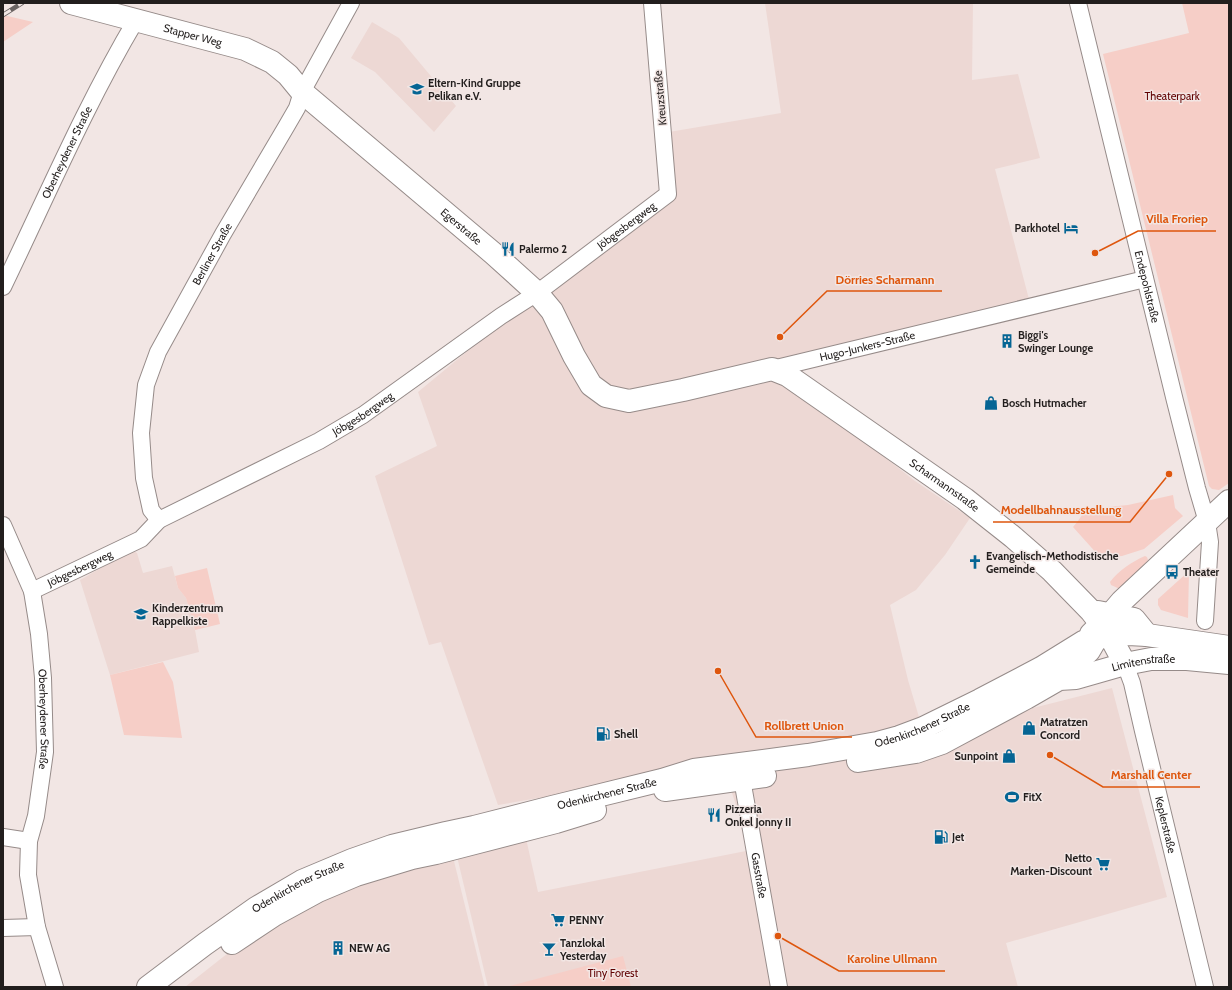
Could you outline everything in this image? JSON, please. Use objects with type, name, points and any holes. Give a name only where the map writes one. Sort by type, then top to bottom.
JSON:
[{"type":"main road","name":"Stapper Weg","points":[[71,3],[250,51],[272,62],[288,75],[302,92]]},
{"type":"main road","name":"Egerstraße","points":[[302,92],[494,254],[537,294],[552,311],[574,356],[591,385]]},
{"type":"main road","name":"Hugo-Junkers-Straße","points":[[591,385],[606,396],[629,400],[684,390],[772,369]]},
{"type":"main road","name":"Scharmannstraße","points":[[772,369],[787,375],[987,515],[1052,571],[1099,627],[1125,664]]},
{"type":"main road","name":"Odenkirchener Straße","points":[[174,987],[215,956],[274,915],[318,891],[356,875],[412,858],[585,814],[611,804],[640,796],[808,755],[877,743],[915,732],[1041,668],[1099,627],[1122,601],[1229,502]]},
{"type":"main road","name":"Odenkirchener Straße","points":[[148,987],[256,908],[302,881],[352,860],[392,846],[480,826],[662,780],[694,770],[741,771],[916,752],[942,743],[1059,679],[1089,650],[1099,627]]},
{"type":"main road","name":"Limitenstraße","points":[[1099,627],[1128,634],[1147,635],[1229,647]]},
{"type":"main road","name":"Limitenstraße","points":[[1059,679],[1076,678],[1125,664],[1151,659],[1187,659],[1229,663]]},
{"type":"street","name":"Berliner Straße","points":[[159,520],[151,510],[144,478],[141,433],[146,385],[158,352],[223,234],[286,127],[302,92],[351,3]]},
{"type":"street","name":"Kreuzstraße","points":[[652,3],[668,194]]},
{"type":"street","name":"Endepohlstraße","points":[[1078,3],[1145,279],[1197,488],[1207,522],[1210,542],[1204,620]]},
{"type":"street","name":"Oberheydener Straße","points":[[3,287],[70,144],[136,20]]},
{"type":"street","name":"Jöbgesbergweg","points":[[32,590],[141,539],[159,520],[319,441],[363,415],[501,316],[537,294],[668,194]]},
{"type":"street","name":"Hugo-Junkers-Straße","points":[[772,369],[1145,279]]},
{"type":"street","name":"Oberheydener Straße","points":[[3,525],[32,590],[39,634],[43,678],[45,752],[36,816],[30,841],[28,875],[37,927],[55,987]]},
{"type":"street","name":"Keplerstraße","points":[[1125,664],[1132,684],[1205,987]]},
{"type":"street","name":"Gasstraße","points":[[741,771],[779,987]]},
{"type":"street","points":[[3,837],[30,841]]},
{"type":"street","points":[[3,928],[37,927]]},
{"type":"shaded area","points":[[765,3],[973,3],[972,80],[1018,74],[1040,158],[995,169],[1031,307],[772,369],[915,481],[970,518],[945,555],[916,590],[890,605],[908,680],[930,754],[1033,708],[1112,688],[1167,897],[1006,943],[1018,987],[488,987],[455,848],[525,834],[538,892],[751,850],[723,766],[498,805],[441,642],[429,645],[375,476],[437,446],[418,392],[538,293],[668,194],[663,133],[781,113]]},
{"type":"shaded area","name":"Eltern-Kind Gruppe Pelikan e.V.","points":[[372,22],[399,38],[456,106],[434,132],[375,72],[351,58]]},
{"type":"shaded area","name":"Kinderzentrum Rappelkiste","points":[[132,550],[137,553],[143,573],[172,566],[178,588],[186,598],[195,630],[199,652],[110,675],[80,580]]},
{"type":"shaded area","points":[[451,849],[485,987],[185,987],[294,901]]},
{"type":"green space","name":"Theaterpark","points":[[1182,3],[1229,3],[1229,483],[1219,490],[1212,489],[1209,486],[1103,54],[1189,33]]},
{"type":"green space","points":[[3,15],[33,22],[3,42]]},
{"type":"green space","points":[[1173,495],[1175,508],[1183,516],[1144,549],[1122,556],[1099,556],[1073,527],[1086,509],[1128,505]]},
{"type":"green space","points":[[1145,556],[1148,560],[1122,590],[1111,585],[1110,582],[1121,570]]},
{"type":"green space","points":[[207,568],[220,624],[195,630],[186,598],[178,588],[175,576]]},
{"type":"green space","points":[[1189,571],[1188,618],[1161,610],[1158,605],[1158,599]]},
{"type":"green space","points":[[163,662],[173,682],[182,738],[124,735],[110,675]]},
{"type":"green space","name":"Tiny Forest","points":[[623,956],[631,987],[506,987]]},
{"type":"railway","points":[[3,15],[22,3]]},
{"type":"place","name":"Eltern-Kind Gruppe Pelikan e.V.","points":[[417,89]]},
{"type":"place","name":"Parkhotel","points":[[1071,228]]},
{"type":"place","name":"Palermo 2","points":[[508,249]]},
{"type":"place","name":"Villa Froriep","points":[[1095,253]]},
{"type":"place","name":"Dörries Scharmann","points":[[780,337]]},
{"type":"place","name":"Biggi's Swinger Lounge","points":[[1007,341]]},
{"type":"place","name":"Bosch Hutmacher","points":[[991,403]]},
{"type":"place","name":"Modellbahnausstellung","points":[[1169,474]]},
{"type":"place","name":"Evangelisch-Methodistische Gemeinde","points":[[975,562]]},
{"type":"place","name":"Theater","points":[[1172,572]]},
{"type":"place","name":"Kinderzentrum Rappelkiste","points":[[141,614]]},
{"type":"place","name":"Rollbrett Union","points":[[718,671]]},
{"type":"place","name":"Matratzen Concord","points":[[1029,728]]},
{"type":"place","name":"Shell","points":[[603,734]]},
{"type":"place","name":"Marshall Center","points":[[1050,755]]},
{"type":"place","name":"Sunpoint","points":[[1009,756]]},
{"type":"place","name":"FitX","points":[[1012,797]]},
{"type":"place","name":"Pizzeria Onkel Jonny II","points":[[714,815]]},
{"type":"place","name":"Jet","points":[[941,837]]},
{"type":"place","name":"Netto Marken-Discount","points":[[1103,864]]},
{"type":"place","name":"PENNY","points":[[558,920]]},
{"type":"place","name":"Karoline Ullmann","points":[[778,936]]},
{"type":"place","name":"NEW AG","points":[[338,948]]},
{"type":"place","name":"Tanzlokal Yesterday","points":[[549,949]]}]
